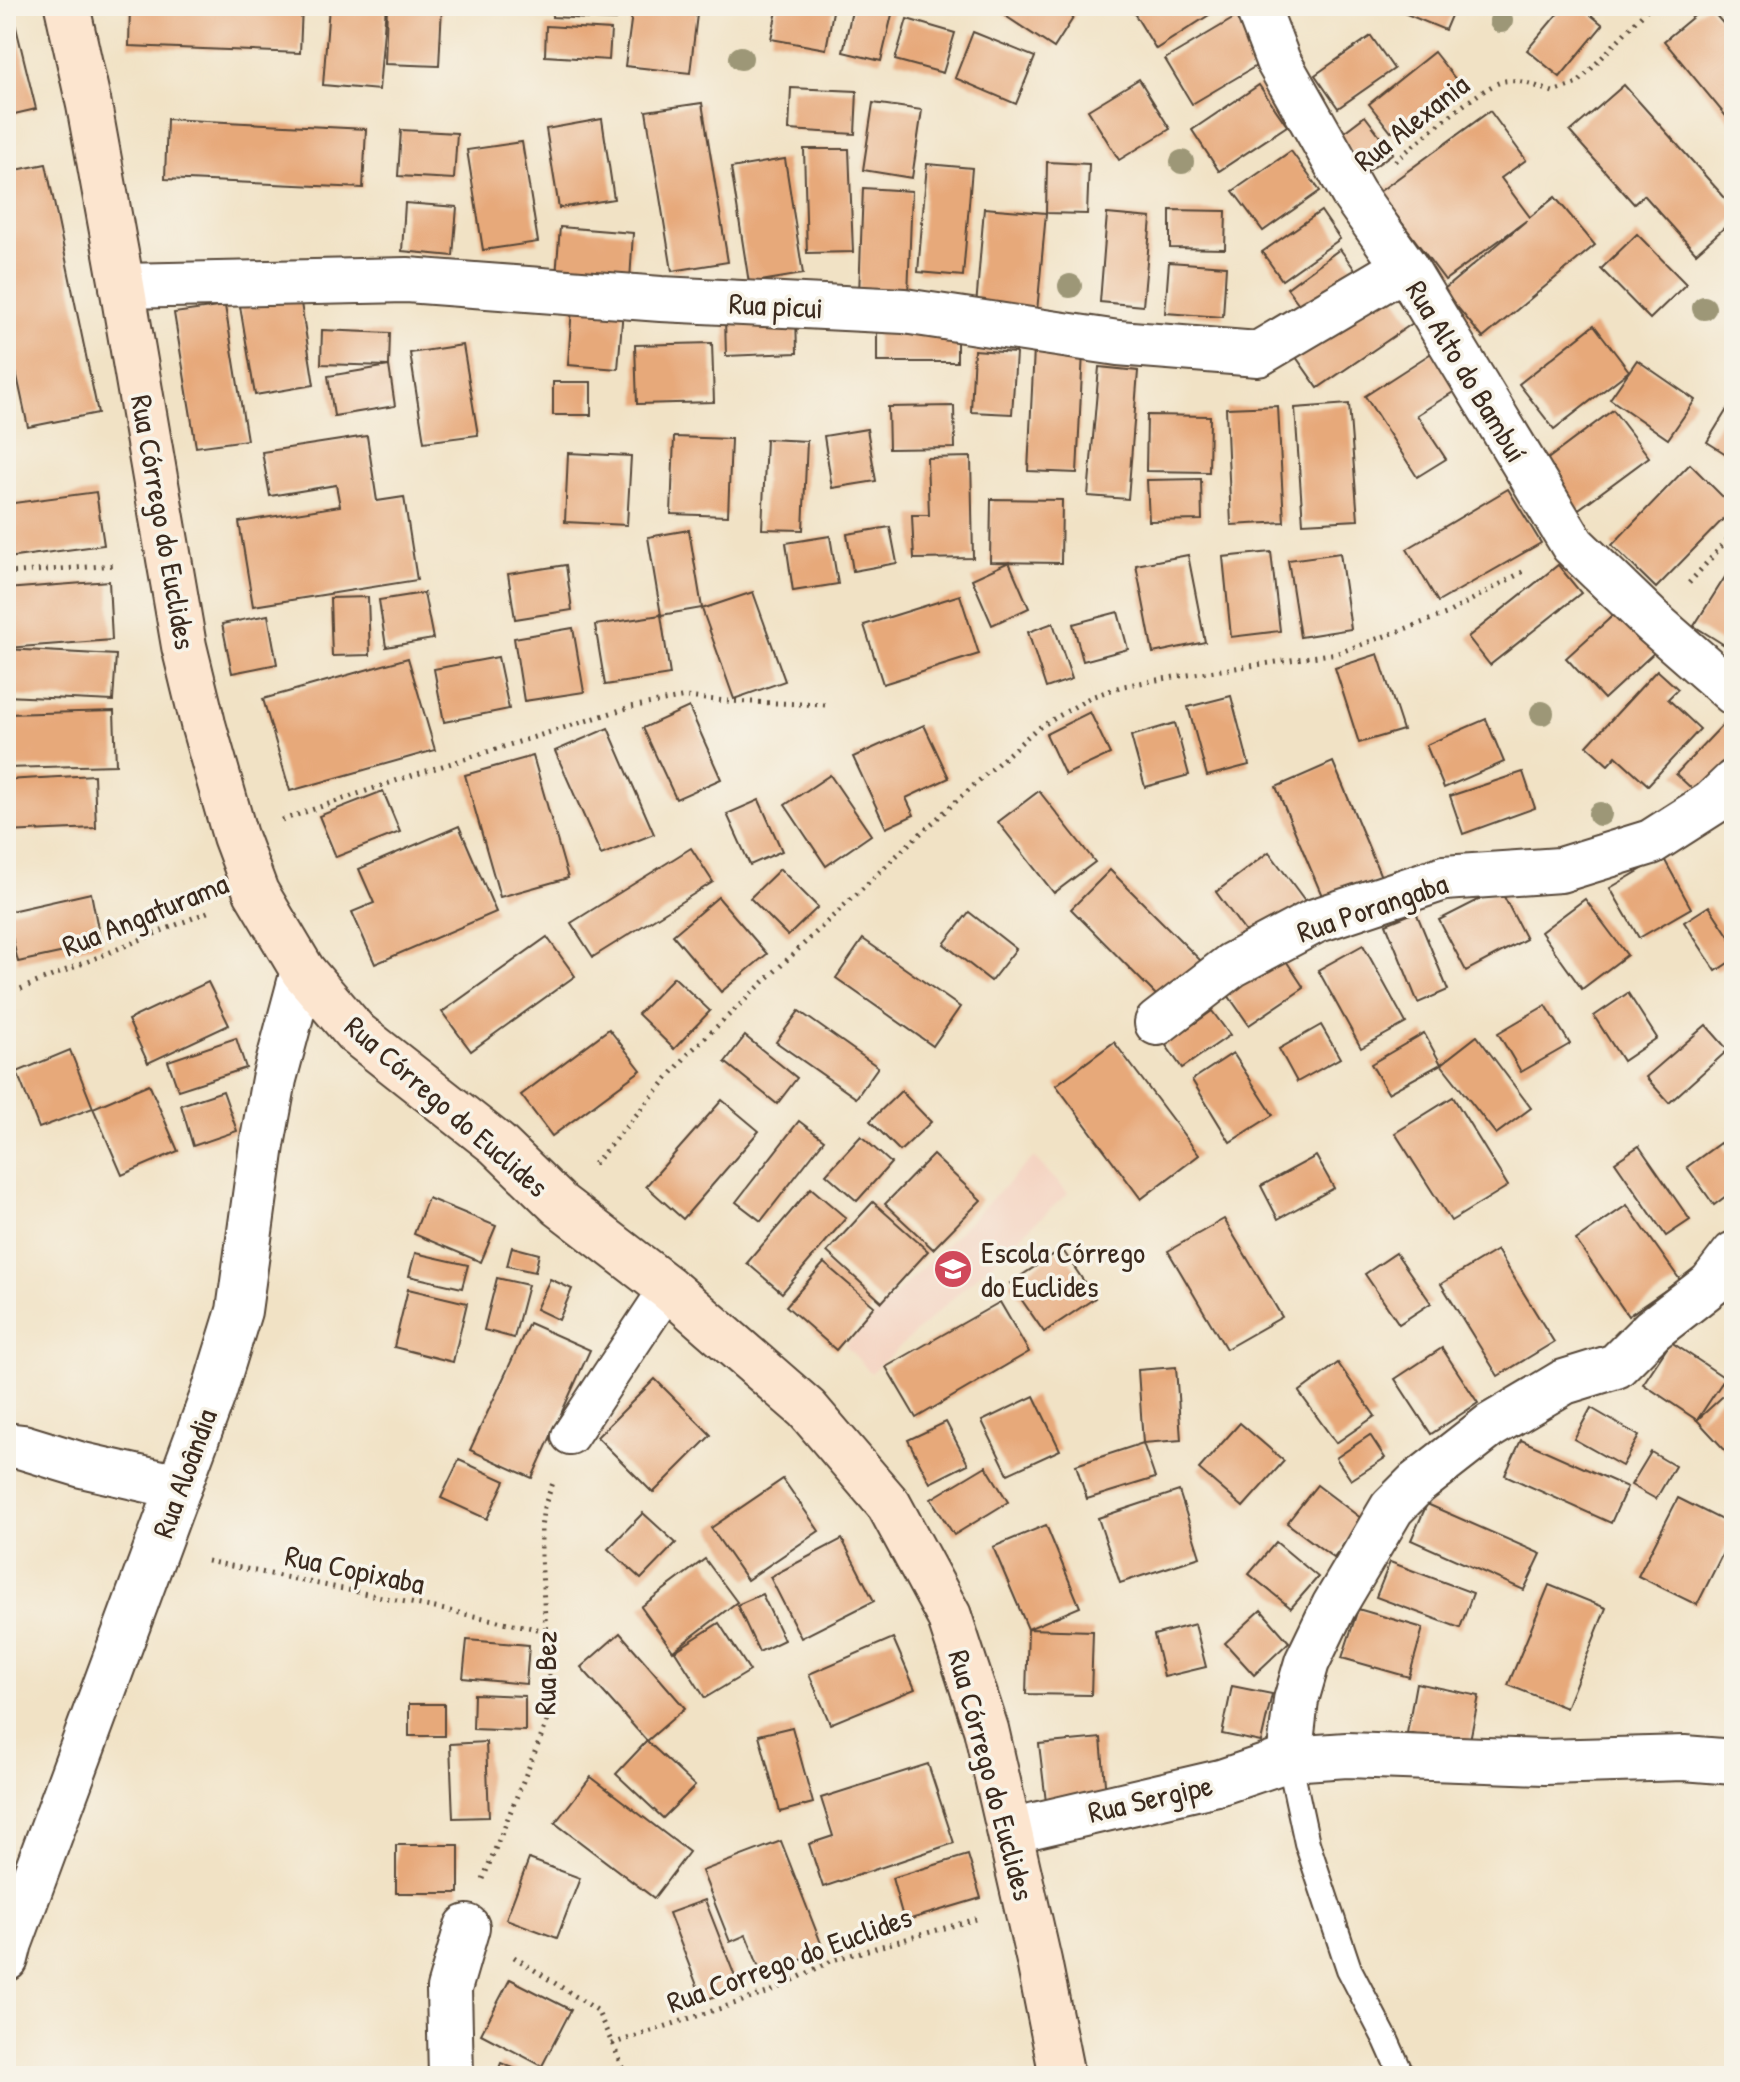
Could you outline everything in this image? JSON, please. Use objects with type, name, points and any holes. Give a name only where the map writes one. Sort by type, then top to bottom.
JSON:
[{"type":"main road","name":"Rua Córrego do Euclides","points":[[67,6],[89,105],[184,646],[235,836],[256,892],[303,971],[356,1033],[497,1144],[560,1205],[668,1288],[807,1409],[889,1505],[949,1616],[986,1729],[1062,2076]]},
{"type":"street","name":"Rua Alto do Bambuí","points":[[1257,6],[1278,61],[1354,195],[1405,267],[1573,545],[1654,623],[1734,693]]},
{"type":"street","name":"Rua picui","points":[[122,286],[407,280],[661,299],[904,311],[1118,343],[1258,354],[1405,267]]},
{"type":"street","name":"Rua Porangaba","points":[[1157,1023],[1232,965],[1315,921],[1444,878],[1560,870],[1651,842],[1712,803],[1734,782]]},
{"type":"street","name":"Rua Aloândia","points":[[6,1959],[214,1392],[239,1311],[274,1079],[303,971]]},
{"type":"street","points":[[1289,1759],[1296,1700],[1307,1662],[1334,1606],[1392,1508],[1417,1483],[1490,1426],[1564,1382],[1616,1366],[1652,1330],[1711,1284],[1734,1254]]},
{"type":"street","points":[[570,1436],[668,1288]]},
{"type":"street","points":[[6,1445],[179,1487]]},
{"type":"street","name":"Rua Sergipe","points":[[1010,1831],[1221,1782],[1289,1759],[1347,1755],[1545,1762],[1684,1758],[1734,1762]]},
{"type":"street","points":[[451,2076],[449,1989],[467,1927]]},
{"type":"lane","points":[[1289,1759],[1307,1843],[1349,1969],[1402,2076]]},
{"type":"path","name":"Rua Alexania","points":[[1354,195],[1483,90],[1504,81],[1527,83],[1553,92],[1578,83],[1650,6]]},
{"type":"path","points":[[1654,623],[1734,532]]},
{"type":"path","points":[[560,1205],[690,1052],[910,843],[1035,730],[1091,697],[1123,686],[1338,653],[1446,614],[1573,545]]},
{"type":"path","points":[[6,573],[170,560]]},
{"type":"path","points":[[235,836],[404,778],[630,707],[686,697],[826,705]]},
{"type":"path","name":"Rua Angaturama","points":[[6,995],[256,892]]},
{"type":"path","name":"Rua Bez","points":[[467,1927],[476,1896],[551,1707],[541,1528],[544,1507],[570,1436]]},
{"type":"path","name":"Rua Copixaba","points":[[155,1550],[547,1631]]},
{"type":"path","name":"Rua Corrego do Euclides","points":[[612,2044],[770,1992],[833,1960],[1027,1905]]},
{"type":"path","points":[[467,1927],[597,2010],[627,2076]]},
{"type":"shaded area","name":"Escola Córrego do Euclides","points":[[1034,1157],[1068,1193],[871,1373],[845,1345]]},
{"type":"building","points":[[130,6],[302,6],[300,53],[129,46]]},
{"type":"building","points":[[329,6],[386,6],[379,90],[323,85]]},
{"type":"building","points":[[387,6],[442,6],[439,66],[385,64]]},
{"type":"building","points":[[553,6],[616,6],[615,20],[552,17]]},
{"type":"building","points":[[633,6],[698,6],[690,73],[625,66]]},
{"type":"building","points":[[778,6],[834,6],[826,49],[771,39]]},
{"type":"building","points":[[853,6],[894,6],[881,61],[843,52]]},
{"type":"building","points":[[929,6],[957,6],[955,13]]},
{"type":"building","points":[[1010,6],[1061,6],[1075,15],[1054,48],[1004,15]]},
{"type":"building","points":[[1070,6],[1092,6],[1075,15]]},
{"type":"building","points":[[1145,6],[1223,6],[1156,49],[1134,13]]},
{"type":"building","points":[[1395,6],[1455,6],[1445,30],[1394,9]]},
{"type":"building","points":[[1564,6],[1580,6],[1603,25],[1560,77],[1527,50]]},
{"type":"building","points":[[1706,6],[1734,36],[1734,126],[1664,41]]},
{"type":"building","points":[[1236,17],[1263,62],[1192,104],[1165,59]]},
{"type":"building","points":[[14,19],[36,109],[6,116],[6,21]]},
{"type":"building","points":[[907,19],[955,33],[943,73],[895,60]]},
{"type":"building","points":[[546,26],[611,30],[609,60],[545,56]]},
{"type":"building","points":[[973,32],[1035,57],[1016,104],[955,78]]},
{"type":"building","points":[[1371,36],[1394,69],[1338,108],[1315,75]]},
{"type":"building","points":[[1434,52],[1457,81],[1391,132],[1369,104]]},
{"type":"building","points":[[1139,79],[1170,129],[1119,160],[1088,110]]},
{"type":"building","points":[[1259,85],[1287,126],[1219,171],[1192,130]]},
{"type":"building","points":[[1624,85],[1734,208],[1734,219],[1696,253],[1644,195],[1634,204],[1570,132]]},
{"type":"building","points":[[791,88],[857,91],[855,134],[789,130]]},
{"type":"building","points":[[702,103],[728,262],[672,271],[646,111]]},
{"type":"building","points":[[873,103],[922,110],[912,178],[863,170]]},
{"type":"building","points":[[1490,111],[1526,160],[1501,178],[1530,217],[1555,197],[1595,245],[1483,338],[1443,290],[1527,220],[1445,280],[1379,192]]},
{"type":"building","points":[[1365,116],[1393,153],[1367,172],[1340,135]]},
{"type":"building","points":[[167,119],[366,129],[363,188],[165,179]]},
{"type":"building","points":[[602,119],[614,199],[559,208],[546,129]]},
{"type":"building","points":[[401,130],[457,133],[454,179],[398,176]]},
{"type":"building","points":[[522,142],[538,242],[483,250],[467,150]]},
{"type":"building","points":[[804,149],[849,149],[853,252],[807,253]]},
{"type":"building","points":[[1291,151],[1320,191],[1263,231],[1233,191]]},
{"type":"building","points":[[785,159],[803,274],[749,283],[731,168]]},
{"type":"building","points":[[1047,162],[1089,164],[1087,214],[1046,213]]},
{"type":"building","points":[[46,164],[98,413],[28,427],[6,325],[6,172]]},
{"type":"building","points":[[927,164],[972,168],[963,276],[918,272]]},
{"type":"building","points":[[863,188],[912,191],[908,296],[859,294]]},
{"type":"building","points":[[405,203],[457,207],[453,256],[402,251]]},
{"type":"building","points":[[984,208],[1046,213],[1037,312],[976,307]]},
{"type":"building","points":[[1170,210],[1226,211],[1225,249],[1170,248]]},
{"type":"building","points":[[1321,211],[1340,239],[1282,280],[1262,252]]},
{"type":"building","points":[[1107,214],[1151,218],[1143,306],[1100,302]]},
{"type":"building","points":[[560,227],[633,233],[630,281],[556,276]]},
{"type":"building","points":[[1637,234],[1686,284],[1650,319],[1601,269]]},
{"type":"building","points":[[1340,249],[1363,281],[1310,319],[1287,288]]},
{"type":"building","points":[[1169,262],[1226,266],[1223,317],[1165,313]]},
{"type":"building","points":[[1392,292],[1413,323],[1318,388],[1296,357]]},
{"type":"building","points":[[300,297],[314,385],[255,395],[240,306]]},
{"type":"building","points":[[225,306],[247,440],[196,447],[174,313]]},
{"type":"building","points":[[572,306],[623,310],[618,369],[568,365]]},
{"type":"building","points":[[796,315],[797,353],[726,356],[725,318]]},
{"type":"building","points":[[1594,325],[1629,371],[1554,429],[1519,384]]},
{"type":"building","points":[[877,329],[957,329],[957,362],[877,362]]},
{"type":"building","points":[[322,330],[390,333],[389,366],[321,364]]},
{"type":"building","points":[[712,343],[714,402],[637,404],[635,345]]},
{"type":"building","points":[[463,345],[478,435],[424,442],[410,353]]},
{"type":"building","points":[[1034,349],[1083,352],[1077,473],[1028,471]]},
{"type":"building","points":[[974,350],[1016,353],[1012,414],[971,412]]},
{"type":"building","points":[[1433,352],[1458,389],[1417,415],[1446,459],[1417,477],[1365,396]]},
{"type":"building","points":[[1637,360],[1695,400],[1668,439],[1610,399]]},
{"type":"building","points":[[389,366],[395,406],[334,416],[328,376]]},
{"type":"building","points":[[1099,367],[1138,371],[1128,499],[1088,496]]},
{"type":"building","points":[[553,382],[591,382],[591,415],[553,415]]},
{"type":"building","points":[[1734,398],[1734,459],[1707,442]]},
{"type":"building","points":[[6,400],[12,422],[6,423]]},
{"type":"building","points":[[1349,404],[1358,520],[1303,523],[1295,408]]},
{"type":"building","points":[[954,406],[955,448],[889,449],[888,407]]},
{"type":"building","points":[[1278,406],[1284,522],[1231,525],[1226,408]]},
{"type":"building","points":[[1613,410],[1649,457],[1576,511],[1541,464]]},
{"type":"building","points":[[1147,415],[1210,416],[1209,472],[1146,471]]},
{"type":"building","points":[[867,429],[876,481],[832,488],[824,436]]},
{"type":"building","points":[[367,436],[377,501],[404,497],[417,580],[253,606],[239,522],[340,506],[336,485],[270,496],[262,452]]},
{"type":"building","points":[[674,437],[731,439],[728,516],[671,514]]},
{"type":"building","points":[[766,439],[807,441],[803,530],[762,529]]},
{"type":"building","points":[[568,453],[631,456],[627,525],[565,522]]},
{"type":"building","points":[[971,457],[973,558],[914,559],[912,515],[929,515],[927,458]]},
{"type":"building","points":[[1690,464],[1734,508],[1656,588],[1612,545]]},
{"type":"building","points":[[1201,479],[1202,520],[1149,521],[1147,480]]},
{"type":"building","points":[[1508,489],[1541,543],[1438,602],[1407,549]]},
{"type":"building","points":[[96,492],[104,545],[7,558],[6,504]]},
{"type":"building","points":[[991,499],[1062,500],[1061,563],[990,562]]},
{"type":"building","points":[[890,527],[897,563],[853,571],[847,534]]},
{"type":"building","points":[[689,530],[702,608],[661,615],[648,537]]},
{"type":"building","points":[[830,536],[838,584],[793,591],[786,543]]},
{"type":"building","points":[[1271,552],[1280,631],[1231,637],[1223,557]]},
{"type":"building","points":[[1340,553],[1351,629],[1300,637],[1288,560]]},
{"type":"building","points":[[1188,555],[1205,642],[1153,653],[1136,565]]},
{"type":"building","points":[[1009,562],[1029,608],[992,625],[972,579]]},
{"type":"building","points":[[1734,563],[1734,651],[1694,626]]},
{"type":"building","points":[[566,565],[572,610],[515,619],[508,574]]},
{"type":"building","points":[[1558,565],[1581,593],[1490,665],[1468,637]]},
{"type":"building","points":[[109,581],[112,640],[7,648],[6,589]]},
{"type":"building","points":[[753,592],[785,681],[734,699],[702,609]]},
{"type":"building","points":[[424,593],[433,639],[386,647],[379,600]]},
{"type":"building","points":[[960,595],[979,654],[883,684],[864,625]]},
{"type":"building","points":[[368,597],[370,655],[332,656],[330,598]]},
{"type":"building","points":[[1619,610],[1657,650],[1604,699],[1566,658]]},
{"type":"building","points":[[1118,612],[1128,649],[1083,661],[1073,624]]},
{"type":"building","points":[[268,615],[277,664],[232,673],[222,624]]},
{"type":"building","points":[[661,615],[670,675],[605,685],[595,625]]},
{"type":"building","points":[[1053,623],[1072,679],[1046,688],[1028,632]]},
{"type":"building","points":[[573,628],[584,692],[524,701],[514,638]]},
{"type":"building","points":[[6,649],[116,655],[113,701],[6,696]]},
{"type":"building","points":[[1378,654],[1403,730],[1359,743],[1335,668]]},
{"type":"building","points":[[498,657],[509,709],[444,722],[434,669]]},
{"type":"building","points":[[408,658],[435,750],[290,791],[263,699]]},
{"type":"building","points":[[1657,670],[1678,689],[1668,699],[1700,729],[1648,785],[1616,756],[1608,765],[1587,746]]},
{"type":"building","points":[[1231,696],[1249,765],[1207,776],[1188,707]]},
{"type":"building","points":[[689,707],[721,779],[676,799],[643,728]]},
{"type":"building","points":[[114,711],[116,765],[6,768],[6,714]]},
{"type":"building","points":[[1090,712],[1110,754],[1065,775],[1046,734]]},
{"type":"building","points":[[1731,716],[1734,719],[1734,769],[1704,800],[1676,774]]},
{"type":"building","points":[[1486,719],[1504,762],[1444,788],[1426,745]]},
{"type":"building","points":[[1175,723],[1189,775],[1145,787],[1131,736]]},
{"type":"building","points":[[924,725],[949,778],[906,798],[914,815],[886,828],[853,757]]},
{"type":"building","points":[[608,728],[654,834],[601,855],[555,751]]},
{"type":"building","points":[[533,756],[568,878],[500,897],[465,775]]},
{"type":"building","points":[[1333,762],[1382,879],[1325,903],[1276,787]]},
{"type":"building","points":[[1523,772],[1535,808],[1463,834],[1450,796]]},
{"type":"building","points":[[94,775],[96,828],[6,832],[6,780]]},
{"type":"building","points":[[830,775],[871,835],[826,866],[785,805]]},
{"type":"building","points":[[383,791],[400,832],[336,857],[319,816]]},
{"type":"building","points":[[1039,791],[1095,862],[1054,893],[998,822]]},
{"type":"building","points":[[759,800],[782,851],[750,865],[727,814]]},
{"type":"building","points":[[459,826],[496,912],[375,964],[352,912],[374,903],[359,869]]},
{"type":"building","points":[[691,848],[713,882],[593,957],[571,923]]},
{"type":"building","points":[[1269,852],[1309,906],[1255,945],[1216,892]]},
{"type":"building","points":[[1663,857],[1691,908],[1639,938],[1610,888]]},
{"type":"building","points":[[780,869],[818,907],[788,936],[750,898]]},
{"type":"building","points":[[1110,870],[1205,965],[1165,1004],[1071,909]]},
{"type":"building","points":[[1500,889],[1526,939],[1466,971],[1439,920]]},
{"type":"building","points":[[91,893],[101,944],[18,962],[6,912]]},
{"type":"building","points":[[718,897],[767,954],[721,992],[673,935]]},
{"type":"building","points":[[1585,899],[1627,955],[1582,989],[1541,932]]},
{"type":"building","points":[[1709,906],[1734,944],[1734,959],[1716,971],[1684,922]]},
{"type":"building","points":[[969,912],[1016,949],[991,981],[944,944]]},
{"type":"building","points":[[1416,912],[1448,990],[1418,1003],[1386,924]]},
{"type":"building","points":[[547,937],[575,976],[471,1051],[442,1012]]},
{"type":"building","points":[[863,939],[960,1007],[933,1046],[836,978]]},
{"type":"building","points":[[1363,945],[1406,1023],[1361,1048],[1318,970]]},
{"type":"building","points":[[1277,947],[1304,988],[1249,1025],[1221,985]]},
{"type":"building","points":[[674,977],[710,1011],[674,1049],[638,1014]]},
{"type":"building","points":[[208,982],[229,1025],[148,1063],[128,1020]]},
{"type":"building","points":[[1628,993],[1657,1038],[1623,1061],[1594,1016]]},
{"type":"building","points":[[1546,1005],[1570,1044],[1521,1072],[1498,1033]]},
{"type":"building","points":[[799,1011],[878,1067],[856,1098],[776,1042]]},
{"type":"building","points":[[1212,1011],[1230,1035],[1182,1068],[1165,1044]]},
{"type":"building","points":[[1321,1025],[1340,1058],[1297,1082],[1279,1049]]},
{"type":"building","points":[[1706,1025],[1728,1050],[1669,1103],[1646,1077]]},
{"type":"building","points":[[609,1029],[641,1070],[552,1136],[521,1095]]},
{"type":"building","points":[[1424,1033],[1441,1064],[1388,1093],[1371,1064]]},
{"type":"building","points":[[745,1036],[797,1078],[777,1104],[725,1062]]},
{"type":"building","points":[[1477,1036],[1531,1108],[1496,1134],[1441,1064]]},
{"type":"building","points":[[236,1038],[246,1068],[178,1090],[168,1061]]},
{"type":"building","points":[[1114,1042],[1199,1155],[1141,1199],[1056,1085]]},
{"type":"building","points":[[70,1050],[93,1108],[39,1128],[17,1072]]},
{"type":"building","points":[[1233,1053],[1273,1115],[1230,1142],[1192,1080]]},
{"type":"building","points":[[149,1084],[178,1151],[122,1175],[93,1108]]},
{"type":"building","points":[[223,1091],[237,1131],[193,1146],[181,1105]]},
{"type":"building","points":[[901,1091],[931,1122],[900,1151],[870,1121]]},
{"type":"building","points":[[1453,1097],[1508,1186],[1451,1221],[1395,1133]]},
{"type":"building","points":[[722,1100],[759,1131],[683,1219],[646,1186]]},
{"type":"building","points":[[799,1121],[824,1140],[761,1221],[736,1202]]},
{"type":"building","points":[[861,1136],[891,1163],[857,1201],[826,1174]]},
{"type":"building","points":[[1720,1143],[1734,1161],[1734,1190],[1714,1205],[1687,1167]]},
{"type":"building","points":[[1639,1146],[1690,1220],[1666,1236],[1615,1162]]},
{"type":"building","points":[[933,1155],[981,1200],[933,1249],[885,1204]]},
{"type":"building","points":[[1316,1156],[1334,1188],[1278,1219],[1261,1186]]},
{"type":"building","points":[[811,1188],[846,1218],[782,1293],[747,1263]]},
{"type":"building","points":[[428,1198],[496,1226],[481,1262],[414,1234]]},
{"type":"building","points":[[873,1202],[928,1251],[882,1302],[827,1252]]},
{"type":"building","points":[[1627,1205],[1680,1280],[1628,1316],[1576,1240]]},
{"type":"building","points":[[1224,1219],[1282,1317],[1226,1349],[1168,1251]]},
{"type":"building","points":[[512,1247],[539,1254],[535,1272],[507,1266]]},
{"type":"building","points":[[1062,1249],[1095,1298],[1044,1332],[1010,1283]]},
{"type":"building","points":[[1497,1250],[1554,1342],[1498,1376],[1441,1284]]},
{"type":"building","points":[[415,1253],[468,1265],[462,1288],[409,1276]]},
{"type":"building","points":[[1396,1253],[1431,1303],[1399,1324],[1365,1274]]},
{"type":"building","points":[[824,1263],[874,1306],[836,1350],[786,1306]]},
{"type":"building","points":[[497,1278],[528,1285],[514,1338],[484,1330]]},
{"type":"building","points":[[550,1279],[572,1289],[559,1320],[536,1309]]},
{"type":"building","points":[[408,1289],[467,1303],[453,1362],[394,1347]]},
{"type":"building","points":[[1000,1302],[1029,1352],[916,1418],[886,1367]]},
{"type":"building","points":[[529,1323],[590,1350],[532,1478],[470,1450]]},
{"type":"building","points":[[1671,1342],[1725,1378],[1697,1420],[1643,1384]]},
{"type":"building","points":[[1442,1348],[1478,1403],[1431,1434],[1395,1379]]},
{"type":"building","points":[[1338,1363],[1375,1416],[1336,1443],[1299,1392]]},
{"type":"building","points":[[1176,1367],[1181,1440],[1143,1443],[1138,1370]]},
{"type":"building","points":[[655,1379],[711,1435],[653,1493],[597,1437]]},
{"type":"building","points":[[1734,1386],[1734,1460],[1697,1420]]},
{"type":"building","points":[[1034,1396],[1060,1450],[1008,1474],[982,1421]]},
{"type":"building","points":[[1591,1408],[1639,1436],[1622,1466],[1574,1439]]},
{"type":"building","points":[[946,1422],[968,1464],[930,1483],[908,1440]]},
{"type":"building","points":[[1240,1423],[1284,1461],[1243,1507],[1199,1469]]},
{"type":"building","points":[[1370,1435],[1385,1458],[1351,1480],[1336,1458]]},
{"type":"building","points":[[1521,1440],[1627,1487],[1611,1523],[1505,1475]]},
{"type":"building","points":[[1143,1443],[1155,1478],[1087,1499],[1076,1465]]},
{"type":"building","points":[[1651,1452],[1675,1466],[1656,1499],[1631,1485]]},
{"type":"building","points":[[459,1460],[505,1481],[487,1519],[441,1498]]},
{"type":"building","points":[[986,1466],[1008,1502],[954,1535],[931,1499]]},
{"type":"building","points":[[783,1479],[819,1531],[747,1580],[711,1528]]},
{"type":"building","points":[[1317,1485],[1362,1519],[1334,1558],[1287,1523]]},
{"type":"building","points":[[1179,1491],[1200,1557],[1120,1583],[1098,1518]]},
{"type":"building","points":[[1678,1498],[1734,1526],[1697,1605],[1638,1576]]},
{"type":"building","points":[[1427,1504],[1541,1554],[1524,1590],[1411,1540]]},
{"type":"building","points":[[643,1513],[676,1543],[641,1579],[608,1549]]},
{"type":"building","points":[[1046,1525],[1080,1607],[1028,1629],[993,1547]]},
{"type":"building","points":[[842,1539],[874,1601],[801,1638],[770,1577]]},
{"type":"building","points":[[1276,1542],[1318,1577],[1291,1608],[1249,1574]]},
{"type":"building","points":[[705,1559],[737,1602],[673,1651],[641,1607]]},
{"type":"building","points":[[1390,1562],[1473,1593],[1460,1628],[1376,1597]]},
{"type":"building","points":[[1549,1585],[1606,1608],[1566,1708],[1508,1685]]},
{"type":"building","points":[[762,1594],[784,1640],[759,1652],[737,1605]]},
{"type":"building","points":[[1358,1609],[1423,1628],[1409,1677],[1342,1658]]},
{"type":"building","points":[[1261,1610],[1289,1642],[1254,1675],[1225,1643]]},
{"type":"building","points":[[719,1623],[750,1671],[705,1698],[675,1651]]},
{"type":"building","points":[[1195,1624],[1206,1667],[1164,1677],[1154,1635]]},
{"type":"building","points":[[1028,1629],[1093,1631],[1091,1695],[1026,1694]]},
{"type":"building","points":[[620,1633],[685,1708],[647,1741],[581,1667]]},
{"type":"building","points":[[893,1638],[915,1689],[830,1724],[809,1674]]},
{"type":"building","points":[[467,1640],[529,1645],[526,1684],[463,1678]]},
{"type":"building","points":[[1416,1683],[1479,1696],[1469,1745],[1407,1733]]},
{"type":"building","points":[[1232,1686],[1272,1694],[1261,1742],[1222,1734]]},
{"type":"building","points":[[474,1694],[525,1696],[525,1731],[473,1729]]},
{"type":"building","points":[[409,1704],[444,1704],[444,1736],[409,1736]]},
{"type":"building","points":[[792,1727],[813,1803],[780,1812],[759,1735]]},
{"type":"building","points":[[1101,1738],[1106,1796],[1046,1802],[1039,1744]]},
{"type":"building","points":[[647,1741],[695,1786],[663,1818],[616,1774]]},
{"type":"building","points":[[486,1742],[489,1817],[453,1818],[450,1744]]},
{"type":"building","points":[[928,1764],[954,1843],[823,1887],[809,1844],[833,1836],[821,1798]]},
{"type":"building","points":[[591,1777],[689,1852],[654,1898],[555,1823]]},
{"type":"building","points":[[781,1841],[824,1951],[762,1975],[746,1935],[730,1942],[702,1871]]},
{"type":"building","points":[[396,1845],[459,1845],[459,1893],[396,1893]]},
{"type":"building","points":[[968,1855],[981,1898],[904,1921],[892,1878]]},
{"type":"building","points":[[529,1859],[580,1878],[557,1938],[506,1919]]},
{"type":"building","points":[[705,1900],[739,1987],[703,2001],[669,1913]]},
{"type":"building","points":[[510,1979],[571,2010],[542,2066],[481,2034]]},
{"type":"building","points":[[501,2063],[533,2076],[496,2076]]},
{"type":"place","name":"Escola Córrego do Euclides","points":[[953,1269]]}]
